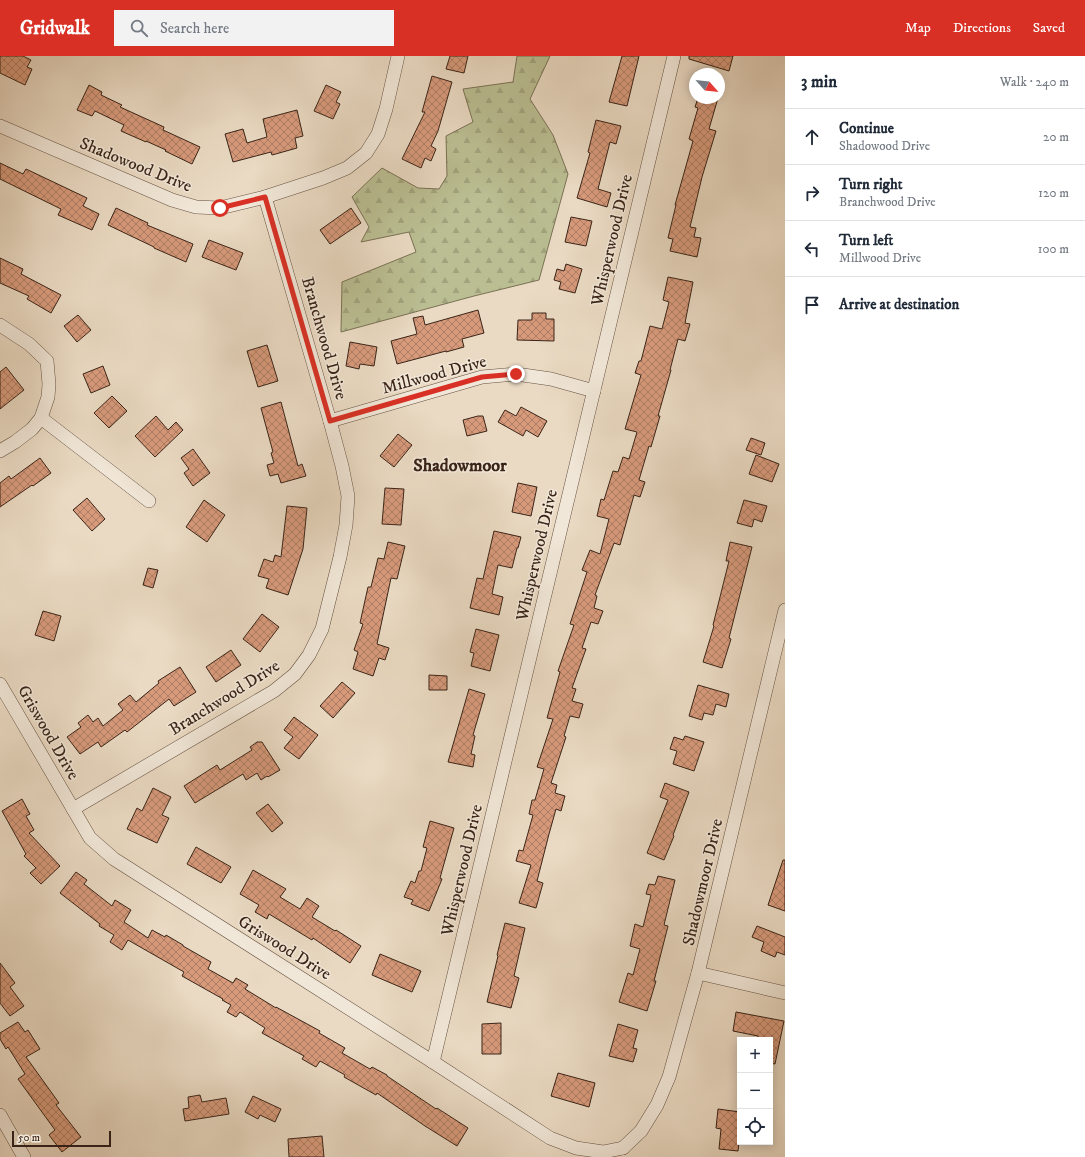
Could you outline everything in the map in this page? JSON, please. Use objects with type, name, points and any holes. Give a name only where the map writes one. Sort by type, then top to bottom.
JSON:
[{"type":"street","name":"Shadowood Drive","points":[[0,126],[172,200],[196,207],[220,208],[265,197],[323,178],[347,168],[366,153],[378,134],[386,109],[398,56]]},
{"type":"street","name":"Whisperwood Drive","points":[[434,1062],[674,56]]},
{"type":"street","name":"Branchwood Drive","points":[[73,809],[274,691],[295,674],[309,655],[322,629],[340,557],[346,525],[348,496],[330,421],[265,197]]},
{"type":"street","points":[[0,326],[30,344],[47,361],[50,384],[48,397],[41,418],[32,430],[0,451]]},
{"type":"street","name":"Millwood Drive","points":[[330,421],[482,377],[516,374],[551,379],[594,391]]},
{"type":"street","points":[[41,418],[149,501]]},
{"type":"street","name":"Shadowmoor Drive","points":[[626,1153],[657,1105],[669,1076],[698,973],[785,610]]},
{"type":"street","name":"Griswood Drive","points":[[0,684],[90,838],[114,859],[434,1062],[550,1138],[576,1148],[603,1152],[626,1153]]},
{"type":"street","points":[[698,973],[785,993]]},
{"type":"street","points":[[0,1115],[24,1157]]},
{"type":"green space","points":[[517,56],[550,56],[530,99],[553,135],[568,174],[539,280],[341,332],[342,282],[416,252],[409,232],[361,242],[369,227],[352,197],[382,168],[418,188],[439,189],[447,176],[446,136],[473,122],[463,89],[513,82]]},
{"type":"building","points":[[0,56],[23,56],[31,60],[27,67],[32,69],[25,85],[0,73]]},
{"type":"building","points":[[450,56],[468,56],[464,73],[446,69]]},
{"type":"building","points":[[622,56],[639,56],[627,106],[609,102]]},
{"type":"building","points":[[689,56],[733,56],[729,71],[725,70],[725,68],[719,68],[689,59]]},
{"type":"building","points":[[432,76],[452,82],[438,131],[431,146],[436,149],[431,161],[425,158],[421,168],[402,159],[425,112],[422,112]]},
{"type":"building","points":[[89,85],[102,92],[101,95],[122,105],[120,107],[164,127],[163,130],[200,147],[192,164],[165,151],[166,150],[121,131],[124,125],[95,111],[92,116],[77,110]]},
{"type":"building","points":[[326,85],[341,92],[336,102],[340,104],[333,119],[314,111]]},
{"type":"building","points":[[696,104],[716,104],[709,129],[716,131],[702,177],[690,227],[696,228],[694,237],[701,238],[697,257],[670,251],[673,239],[668,238],[675,205],[693,141],[689,139],[698,108],[695,107]]},
{"type":"building","points":[[297,110],[303,136],[295,138],[297,148],[272,155],[271,152],[233,162],[225,134],[243,129],[247,143],[267,137],[263,119]]},
{"type":"building","points":[[596,120],[621,126],[616,144],[610,142],[598,189],[611,193],[607,207],[577,198],[590,153],[588,152]]},
{"type":"building","points":[[0,163],[23,174],[26,169],[87,198],[83,206],[99,214],[92,230],[58,215],[61,209],[0,179]]},
{"type":"building","points":[[116,208],[148,223],[147,225],[193,244],[186,262],[108,225]]},
{"type":"building","points":[[351,208],[361,223],[330,244],[320,230]]},
{"type":"building","points":[[571,217],[592,221],[586,246],[565,242]]},
{"type":"building","points":[[209,240],[243,253],[236,270],[202,257]]},
{"type":"building","points":[[0,258],[23,269],[21,274],[61,295],[51,313],[27,299],[29,296],[0,283]]},
{"type":"building","points":[[566,264],[582,269],[575,293],[559,289],[561,282],[554,280],[557,269],[564,271]]},
{"type":"building","points":[[668,277],[693,282],[685,323],[690,324],[685,341],[678,339],[658,416],[660,416],[639,480],[645,482],[640,497],[634,495],[620,545],[614,543],[595,595],[597,596],[594,608],[603,611],[598,624],[591,622],[582,648],[586,649],[572,688],[576,689],[572,701],[583,704],[579,718],[570,716],[564,736],[566,737],[551,783],[557,785],[555,793],[565,796],[561,811],[556,809],[549,834],[537,881],[543,883],[536,908],[519,903],[531,865],[516,861],[519,850],[523,851],[533,815],[529,814],[532,800],[535,800],[544,769],[537,767],[553,719],[547,718],[560,672],[558,671],[574,625],[570,624],[587,572],[582,570],[590,550],[600,554],[609,519],[597,516],[601,499],[604,500],[613,471],[618,472],[623,457],[629,459],[637,432],[625,429],[641,375],[635,373],[639,361],[641,361],[650,326],[662,329],[669,302],[663,300]]},
{"type":"building","points":[[478,310],[484,333],[462,339],[464,347],[397,364],[391,341],[417,334],[413,318],[423,316],[425,325]]},
{"type":"building","points":[[532,313],[546,313],[546,319],[554,319],[554,341],[517,340],[518,320],[532,320]]},
{"type":"building","points":[[78,315],[91,330],[77,342],[64,326]]},
{"type":"building","points":[[350,342],[377,347],[374,366],[360,364],[359,369],[346,366]]},
{"type":"building","points":[[267,345],[278,381],[258,387],[247,351]]},
{"type":"building","points":[[103,366],[110,385],[91,393],[83,374]]},
{"type":"building","points":[[6,367],[24,390],[0,409],[0,372]]},
{"type":"building","points":[[112,396],[127,411],[109,428],[94,413]]},
{"type":"building","points":[[281,402],[298,466],[302,464],[306,476],[281,483],[278,474],[270,476],[267,465],[274,463],[271,453],[273,452],[261,408]]},
{"type":"building","points":[[521,407],[547,421],[538,437],[526,430],[523,436],[498,422],[505,410],[516,416]]},
{"type":"building","points":[[156,416],[168,430],[176,422],[183,430],[155,457],[135,436]]},
{"type":"building","points":[[483,416],[487,431],[467,436],[463,420]]},
{"type":"building","points":[[398,434],[412,445],[394,467],[380,456]]},
{"type":"building","points":[[751,438],[765,443],[761,455],[746,450]]},
{"type":"building","points":[[193,449],[210,473],[193,486],[184,473],[189,469],[181,458]]},
{"type":"building","points":[[756,455],[779,464],[772,482],[749,474]]},
{"type":"building","points":[[40,458],[51,473],[0,507],[0,483],[9,476],[11,479]]},
{"type":"building","points":[[518,483],[537,487],[531,516],[512,512]]},
{"type":"building","points":[[385,488],[404,489],[401,525],[382,524]]},
{"type":"building","points":[[87,498],[105,519],[92,531],[73,510]]},
{"type":"building","points":[[204,500],[225,515],[207,542],[186,527]]},
{"type":"building","points":[[744,500],[767,506],[762,522],[754,519],[752,527],[737,523]]},
{"type":"building","points":[[287,506],[307,508],[303,549],[288,595],[266,588],[269,579],[258,576],[264,559],[273,562],[275,555],[281,557]]},
{"type":"building","points":[[494,531],[521,537],[512,568],[498,565],[492,594],[503,597],[499,615],[470,608],[477,578],[483,579]]},
{"type":"building","points":[[388,542],[405,546],[397,579],[391,578],[377,644],[389,648],[385,660],[379,658],[373,676],[353,669],[358,652],[354,650],[363,624],[360,623],[368,587],[371,587],[378,558],[384,559]]},
{"type":"building","points":[[730,542],[752,547],[729,638],[731,639],[722,668],[703,662],[714,626],[729,561],[726,561]]},
{"type":"building","points":[[148,568],[158,570],[153,588],[143,585]]},
{"type":"building","points":[[43,611],[61,616],[54,641],[35,635]]},
{"type":"building","points":[[262,614],[279,627],[260,652],[243,639]]},
{"type":"building","points":[[476,629],[499,635],[490,671],[471,666],[474,653],[470,652]]},
{"type":"building","points":[[231,650],[241,665],[216,682],[206,667]]},
{"type":"building","points":[[180,667],[196,692],[174,706],[169,699],[127,732],[125,730],[101,747],[98,742],[80,754],[67,737],[81,727],[78,723],[88,715],[93,722],[98,718],[103,726],[123,710],[118,704],[130,695],[136,702],[159,683],[158,681]]},
{"type":"building","points":[[429,675],[447,676],[447,690],[429,690]]},
{"type":"building","points":[[342,682],[355,693],[333,718],[320,706]]},
{"type":"building","points":[[698,685],[729,694],[726,707],[716,704],[713,715],[704,713],[702,720],[689,716]]},
{"type":"building","points":[[469,689],[485,694],[473,735],[475,736],[471,754],[475,755],[473,767],[448,762]]},
{"type":"building","points":[[294,717],[318,735],[299,759],[284,748],[293,737],[284,730]]},
{"type":"building","points":[[685,736],[704,742],[694,771],[673,764],[677,751],[670,749],[674,737],[683,740]]},
{"type":"building","points":[[257,742],[262,742],[280,770],[261,780],[257,773],[246,780],[243,774],[195,803],[184,786],[217,765],[220,770],[252,750],[250,747]]},
{"type":"building","points":[[665,783],[689,792],[664,860],[647,853],[668,800],[660,797]]},
{"type":"building","points":[[153,788],[171,797],[162,815],[169,818],[157,843],[127,829],[137,808],[142,811]]},
{"type":"building","points":[[22,799],[30,814],[26,816],[34,830],[29,833],[60,866],[41,884],[30,873],[36,868],[24,856],[26,854],[2,811]]},
{"type":"building","points":[[268,804],[283,823],[272,832],[256,813]]},
{"type":"building","points":[[430,821],[454,828],[440,878],[442,879],[429,911],[411,904],[413,900],[404,897],[411,881],[415,883],[419,871],[421,871],[427,848],[423,847]]},
{"type":"building","points":[[196,847],[231,867],[221,883],[187,864]]},
{"type":"building","points":[[783,860],[785,860],[785,911],[768,905]]},
{"type":"building","points":[[253,870],[286,889],[280,897],[300,909],[307,898],[319,906],[312,917],[361,946],[350,963],[313,938],[312,940],[269,914],[267,919],[255,912],[259,905],[240,894]]},
{"type":"building","points":[[76,872],[87,880],[84,884],[112,906],[115,900],[131,910],[124,922],[148,938],[152,930],[165,937],[166,935],[183,945],[211,962],[208,969],[233,983],[236,978],[248,985],[245,989],[276,1008],[320,1031],[319,1033],[345,1048],[342,1053],[370,1069],[372,1067],[387,1075],[436,1109],[437,1108],[468,1128],[457,1146],[377,1093],[376,1095],[344,1077],[345,1075],[320,1061],[316,1067],[302,1059],[304,1056],[262,1033],[265,1028],[240,1012],[236,1017],[227,1012],[231,1005],[182,976],[184,972],[128,940],[122,950],[110,942],[114,935],[99,926],[100,924],[60,893]]},
{"type":"building","points":[[658,876],[675,880],[664,925],[668,926],[654,981],[656,981],[647,1011],[619,1002],[628,973],[633,975],[640,949],[630,946],[635,924],[643,927],[651,895],[646,894],[649,884],[655,885]]},
{"type":"building","points":[[505,923],[525,928],[514,976],[519,978],[511,1008],[487,1002]]},
{"type":"building","points":[[757,926],[785,937],[785,955],[777,952],[775,957],[761,951],[764,942],[752,937]]},
{"type":"building","points":[[380,954],[421,971],[412,992],[372,975]]},
{"type":"building","points":[[0,963],[15,983],[10,987],[24,1006],[10,1016],[0,1003]]},
{"type":"building","points":[[736,1012],[784,1021],[775,1064],[773,1064],[773,1037],[758,1037],[733,1031]]},
{"type":"building","points":[[18,1022],[25,1032],[28,1030],[40,1049],[26,1057],[59,1103],[56,1105],[81,1137],[62,1152],[49,1135],[55,1130],[18,1079],[25,1074],[8,1047],[6,1049],[0,1039],[0,1033]]},
{"type":"building","points":[[501,1023],[501,1054],[482,1054],[482,1024]]},
{"type":"building","points":[[618,1024],[638,1030],[633,1048],[637,1049],[633,1062],[609,1056]]},
{"type":"building","points":[[558,1073],[595,1083],[589,1107],[551,1096]]},
{"type":"building","points":[[200,1095],[202,1102],[226,1098],[229,1114],[185,1121],[183,1109],[189,1108],[188,1097]]},
{"type":"building","points":[[253,1096],[281,1109],[275,1122],[260,1115],[258,1119],[245,1112]]},
{"type":"building","points":[[718,1109],[737,1112],[738,1151],[719,1149],[721,1129],[716,1128]]},
{"type":"building","points":[[322,1136],[324,1157],[289,1157],[288,1139]]},
{"type":"district","name":"Shadowmoor","points":[[460,465]]},
{"type":"route","points":[[220,208],[265,197],[330,421],[482,377],[516,374]]}]
